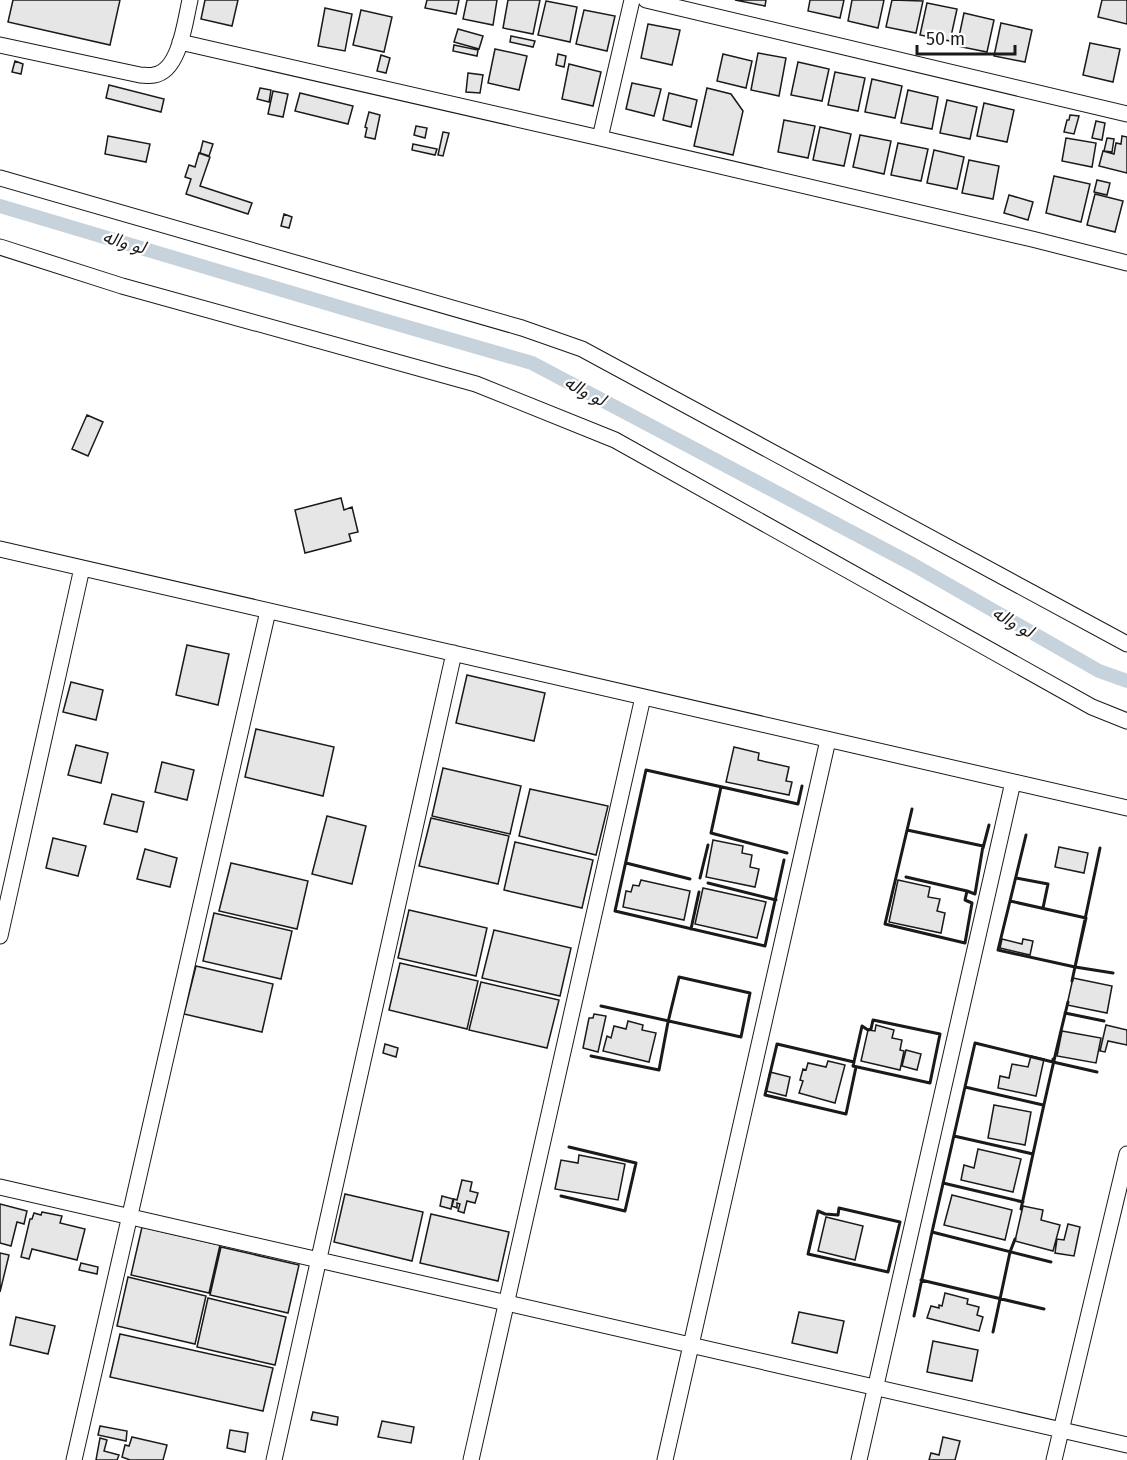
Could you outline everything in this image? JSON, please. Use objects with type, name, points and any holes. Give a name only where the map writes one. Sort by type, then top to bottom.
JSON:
[{"type":"street","points":[[0,45],[154,76],[163,72],[175,59],[190,0]]},
{"type":"street","points":[[600,138],[632,0]]},
{"type":"street","points":[[646,0],[1127,114]]},
{"type":"street","points":[[180,42],[1127,262]]},
{"type":"street","points":[[0,178],[522,328],[582,349],[1127,644]]},
{"type":"street","points":[[0,247],[122,286],[476,384],[615,440],[1081,702],[1127,721]]},
{"type":"street","points":[[0,549],[1127,808]]},
{"type":"street","points":[[0,936],[82,568]]},
{"type":"street","points":[[74,1460],[268,611]]},
{"type":"street","points":[[274,1460],[454,653]]},
{"type":"street","points":[[471,1460],[643,697]]},
{"type":"street","points":[[665,1460],[828,740]]},
{"type":"street","points":[[859,1460],[1014,782]]},
{"type":"street","points":[[1054,1460],[1127,1154]]},
{"type":"street","points":[[0,1186],[1127,1445]]},
{"type":"building","points":[[13,0],[120,0],[110,45],[8,22]]},
{"type":"building","points":[[205,0],[238,0],[232,26],[201,19]]},
{"type":"building","points":[[427,0],[459,0],[456,14],[425,8]]},
{"type":"building","points":[[467,0],[497,0],[493,25],[463,19]]},
{"type":"building","points":[[508,0],[540,0],[533,34],[503,28]]},
{"type":"building","points":[[735,0],[766,0],[765,6]]},
{"type":"building","points":[[810,0],[844,0],[840,18],[808,11]]},
{"type":"building","points":[[852,0],[884,0],[878,28],[848,21]]},
{"type":"building","points":[[892,0],[923,1],[916,33],[886,27]]},
{"type":"building","points":[[1102,0],[1127,0],[1127,24],[1098,17]]},
{"type":"building","points":[[546,1],[577,7],[570,42],[538,35]]},
{"type":"building","points":[[927,3],[957,9],[950,41],[920,35]]},
{"type":"building","points":[[325,8],[352,14],[345,51],[318,46]]},
{"type":"building","points":[[361,10],[392,17],[384,52],[353,45]]},
{"type":"building","points":[[584,10],[615,16],[607,51],[576,44]]},
{"type":"building","points":[[964,13],[994,20],[987,52],[957,46]]},
{"type":"building","points":[[1001,23],[1032,30],[1025,62],[994,56]]},
{"type":"building","points":[[648,24],[680,30],[672,65],[641,58]]},
{"type":"building","points":[[458,29],[483,36],[479,49],[454,42]]},
{"type":"building","points":[[511,36],[535,41],[533,47],[510,42]]},
{"type":"building","points":[[1090,43],[1120,49],[1113,82],[1083,75]]},
{"type":"building","points":[[454,45],[478,50],[477,56],[453,51]]},
{"type":"building","points":[[495,49],[527,56],[519,90],[488,83]]},
{"type":"building","points":[[758,53],[786,58],[779,96],[751,90]]},
{"type":"building","points":[[558,54],[566,56],[564,67],[556,65]]},
{"type":"building","points":[[723,54],[752,61],[746,88],[717,81]]},
{"type":"building","points":[[381,55],[390,58],[386,73],[377,71]]},
{"type":"building","points":[[15,61],[23,64],[21,74],[12,72]]},
{"type":"building","points":[[798,62],[829,69],[822,101],[791,95]]},
{"type":"building","points":[[569,64],[601,72],[593,106],[562,99]]},
{"type":"building","points":[[835,72],[865,78],[858,111],[828,105]]},
{"type":"building","points":[[468,73],[483,75],[480,93],[466,92]]},
{"type":"building","points":[[872,79],[902,86],[895,118],[865,112]]},
{"type":"building","points":[[632,83],[661,89],[654,116],[626,109]]},
{"type":"building","points":[[109,85],[164,99],[161,112],[106,98]]},
{"type":"building","points":[[260,88],[271,90],[269,102],[257,99]]},
{"type":"building","points":[[707,88],[731,94],[743,111],[733,155],[694,146]]},
{"type":"building","points":[[908,90],[938,97],[932,129],[901,123]]},
{"type":"building","points":[[273,91],[288,94],[283,117],[268,114]]},
{"type":"building","points":[[300,93],[353,106],[348,124],[295,111]]},
{"type":"building","points":[[669,93],[697,100],[691,127],[663,120]]},
{"type":"building","points":[[947,100],[977,107],[970,139],[940,133]]},
{"type":"building","points":[[984,103],[1014,110],[1007,142],[977,136]]},
{"type":"building","points":[[369,112],[380,115],[375,139],[365,137]]},
{"type":"building","points":[[1070,115],[1079,116],[1074,134],[1064,132]]},
{"type":"building","points":[[784,120],[815,126],[808,158],[778,152]]},
{"type":"building","points":[[1096,121],[1105,123],[1102,140],[1092,138]]},
{"type":"building","points":[[416,126],[427,128],[425,138],[414,135]]},
{"type":"building","points":[[820,127],[851,134],[844,166],[813,160]]},
{"type":"building","points":[[443,132],[449,133],[443,156],[438,155]]},
{"type":"building","points":[[860,135],[891,141],[884,174],[853,167]]},
{"type":"building","points":[[108,136],[150,144],[146,162],[105,154]]},
{"type":"building","points":[[1122,136],[1127,137],[1127,173],[1099,166],[1103,151],[1114,154],[1116,143],[1121,144]]},
{"type":"building","points":[[1066,138],[1096,143],[1092,167],[1062,161]]},
{"type":"building","points":[[1107,138],[1114,139],[1112,152],[1104,151]]},
{"type":"building","points":[[203,141],[213,144],[209,156],[200,153]]},
{"type":"building","points":[[898,143],[928,149],[921,181],[891,175]]},
{"type":"building","points":[[413,144],[437,149],[435,155],[412,150]]},
{"type":"building","points":[[934,150],[964,157],[957,189],[927,183]]},
{"type":"building","points":[[199,153],[210,157],[200,186],[252,203],[248,214],[186,194],[191,179],[185,177],[189,165],[195,167]]},
{"type":"building","points":[[969,160],[999,166],[993,199],[962,193]]},
{"type":"building","points":[[1054,176],[1090,184],[1081,222],[1046,213]]},
{"type":"building","points":[[1097,180],[1110,183],[1107,195],[1094,192]]},
{"type":"building","points":[[1095,194],[1123,201],[1115,232],[1087,225]]},
{"type":"building","points":[[1009,195],[1033,202],[1028,220],[1004,213]]},
{"type":"building","points":[[284,214],[292,217],[289,228],[281,226]]},
{"type":"building","points":[[87,415],[103,422],[88,456],[72,449]]},
{"type":"building","points":[[341,498],[344,510],[352,507],[358,532],[349,534],[351,541],[305,553],[295,510]]},
{"type":"building","points":[[187,645],[229,654],[218,705],[176,695]]},
{"type":"building","points":[[467,675],[545,693],[534,741],[456,723]]},
{"type":"building","points":[[71,682],[103,690],[96,720],[63,712]]},
{"type":"building","points":[[256,729],[334,747],[323,796],[245,777]]},
{"type":"building","points":[[76,745],[108,753],[101,783],[68,775]]},
{"type":"building","points":[[734,747],[759,753],[758,760],[789,767],[786,781],[792,782],[789,795],[726,782]]},
{"type":"building","points":[[162,762],[194,770],[187,800],[155,792]]},
{"type":"building","points":[[443,768],[521,786],[510,834],[432,816]]},
{"type":"building","points":[[530,789],[608,806],[596,855],[519,836]]},
{"type":"building","points":[[112,794],[144,802],[137,832],[104,824]]},
{"type":"building","points":[[327,816],[366,826],[352,884],[312,874]]},
{"type":"building","points":[[431,818],[509,836],[498,884],[419,866]]},
{"type":"building","points":[[53,838],[86,846],[78,876],[46,868]]},
{"type":"building","points":[[713,840],[743,846],[742,853],[752,855],[750,867],[759,869],[755,887],[706,877]]},
{"type":"building","points":[[515,842],[593,860],[582,908],[504,890]]},
{"type":"building","points":[[1059,847],[1088,853],[1084,873],[1055,867]]},
{"type":"building","points":[[145,849],[177,858],[170,887],[137,879]]},
{"type":"building","points":[[231,863],[308,881],[297,929],[219,911]]},
{"type":"building","points":[[641,880],[690,891],[684,920],[623,907],[626,891],[631,892],[633,885],[639,886]]},
{"type":"building","points":[[898,880],[930,887],[928,897],[940,899],[937,911],[945,913],[941,933],[889,922]]},
{"type":"building","points":[[703,888],[766,902],[757,938],[695,924]]},
{"type":"building","points":[[409,910],[487,928],[476,976],[398,958]]},
{"type":"building","points":[[214,913],[292,931],[281,979],[203,961]]},
{"type":"building","points":[[494,930],[571,948],[560,996],[482,978]]},
{"type":"building","points":[[1002,939],[1022,944],[1023,939],[1033,941],[1030,955],[1000,948]]},
{"type":"building","points":[[400,963],[478,981],[467,1029],[389,1010]]},
{"type":"building","points":[[196,966],[273,984],[262,1032],[184,1014]]},
{"type":"building","points":[[1073,978],[1112,986],[1107,1013],[1067,1005]]},
{"type":"building","points":[[481,982],[559,1000],[547,1048],[469,1030]]},
{"type":"building","points":[[594,1014],[606,1016],[598,1052],[583,1048],[589,1018],[593,1018]]},
{"type":"building","points":[[628,1021],[643,1025],[642,1030],[656,1033],[649,1062],[603,1051],[607,1036],[611,1038],[614,1026],[626,1029]]},
{"type":"building","points":[[876,1025],[894,1030],[892,1038],[902,1040],[900,1050],[904,1051],[900,1070],[861,1061],[868,1030],[875,1031]]},
{"type":"building","points":[[1106,1025],[1127,1030],[1127,1045],[1108,1041],[1105,1052],[1100,1051]]},
{"type":"building","points":[[1062,1031],[1101,1038],[1096,1063],[1057,1056]]},
{"type":"building","points":[[385,1044],[398,1048],[396,1057],[383,1053]]},
{"type":"building","points":[[906,1050],[921,1054],[917,1070],[902,1066]]},
{"type":"building","points":[[1031,1056],[1044,1059],[1036,1096],[998,1088],[1000,1076],[1009,1078],[1012,1064],[1028,1067]]},
{"type":"building","points":[[828,1061],[845,1065],[835,1103],[799,1093],[803,1081],[800,1080],[803,1069],[806,1070],[808,1063],[826,1067]]},
{"type":"building","points":[[770,1072],[790,1077],[786,1096],[766,1091]]},
{"type":"building","points":[[994,1105],[1031,1112],[1025,1145],[988,1138]]},
{"type":"building","points":[[978,1149],[1021,1159],[1013,1192],[961,1180],[964,1165],[974,1168]]},
{"type":"building","points":[[579,1155],[625,1164],[618,1200],[555,1189],[561,1160],[578,1163]]},
{"type":"building","points":[[462,1180],[472,1182],[470,1191],[478,1193],[475,1203],[467,1201],[464,1213],[458,1211],[460,1204],[457,1203],[457,1208],[452,1206],[454,1199],[457,1200]]},
{"type":"building","points":[[345,1194],[423,1212],[412,1261],[334,1242]]},
{"type":"building","points":[[952,1195],[1012,1210],[1005,1240],[944,1225]]},
{"type":"building","points":[[442,1196],[453,1199],[451,1209],[440,1206]]},
{"type":"building","points":[[0,1204],[27,1211],[24,1224],[17,1222],[11,1246],[0,1243]]},
{"type":"building","points":[[1023,1206],[1043,1210],[1041,1220],[1060,1225],[1053,1251],[1015,1241]]},
{"type":"building","points":[[42,1212],[62,1216],[60,1223],[85,1229],[77,1260],[32,1249],[29,1259],[21,1257],[30,1219],[34,1213],[41,1215]]},
{"type":"building","points":[[431,1214],[509,1232],[498,1281],[420,1263]]},
{"type":"building","points":[[826,1217],[863,1226],[855,1260],[818,1251]]},
{"type":"building","points":[[1068,1224],[1080,1227],[1074,1256],[1055,1253],[1057,1239],[1064,1240]]},
{"type":"building","points":[[142,1227],[220,1245],[209,1293],[131,1275]]},
{"type":"building","points":[[221,1247],[299,1265],[288,1313],[210,1295]]},
{"type":"building","points":[[0,1253],[9,1255],[0,1292]]},
{"type":"building","points":[[81,1263],[98,1267],[97,1274],[79,1270]]},
{"type":"building","points":[[128,1277],[206,1296],[195,1344],[117,1326]]},
{"type":"building","points":[[945,1293],[968,1299],[967,1304],[979,1307],[977,1315],[983,1317],[979,1331],[927,1318],[931,1306],[939,1308],[939,1305],[942,1306]]},
{"type":"building","points":[[208,1298],[286,1317],[275,1365],[197,1347]]},
{"type":"building","points":[[799,1312],[844,1321],[837,1353],[792,1343]]},
{"type":"building","points":[[16,1317],[55,1326],[48,1354],[10,1345]]},
{"type":"building","points":[[120,1334],[273,1368],[263,1411],[110,1377]]},
{"type":"building","points":[[933,1341],[978,1350],[972,1381],[927,1372]]},
{"type":"building","points":[[313,1412],[338,1417],[337,1425],[311,1420]]},
{"type":"building","points":[[382,1421],[414,1427],[411,1443],[378,1437]]},
{"type":"building","points":[[100,1426],[127,1431],[126,1441],[98,1435]]},
{"type":"building","points":[[230,1430],[248,1433],[245,1452],[227,1448]]},
{"type":"building","points":[[132,1437],[167,1445],[163,1460],[130,1460],[122,1457],[125,1445],[129,1446]]},
{"type":"building","points":[[943,1437],[960,1441],[955,1460],[929,1460],[931,1453],[939,1455]]},
{"type":"building","points":[[100,1438],[107,1440],[104,1451],[119,1455],[117,1460],[96,1460]]},
{"type":"waterway","name":"لو واله","points":[[0,206],[532,363],[912,564],[1099,671],[1127,681]]},
{"type":"wall","points":[[784,860],[765,946],[615,911],[646,770],[798,804],[802,786]]},
{"type":"wall","points":[[721,787],[711,833],[787,853]]},
{"type":"wall","points":[[907,830],[983,846],[975,894],[967,891],[965,900],[972,903],[965,943],[885,924],[912,809]]},
{"type":"wall","points":[[983,848],[989,825]]},
{"type":"wall","points":[[1010,901],[1026,835]]},
{"type":"wall","points":[[700,878],[708,845]]},
{"type":"wall","points":[[1072,981],[1100,848]]},
{"type":"wall","points":[[626,863],[690,879]]},
{"type":"wall","points":[[906,877],[967,891]]},
{"type":"wall","points":[[1016,878],[1048,884],[1043,908]]},
{"type":"wall","points":[[708,883],[776,900]]},
{"type":"wall","points":[[691,929],[699,892]]},
{"type":"wall","points":[[1010,901],[1086,918],[1075,967],[998,950],[1010,901]]},
{"type":"wall","points":[[1075,967],[1113,973]]},
{"type":"wall","points":[[591,1056],[659,1070],[668,1022],[679,977],[750,993],[741,1037],[601,1006]]},
{"type":"wall","points":[[1021,1209],[1068,1002]]},
{"type":"wall","points":[[1065,1013],[1104,1021]]},
{"type":"wall","points":[[873,1020],[940,1034],[930,1083],[853,1066],[862,1026],[868,1030],[871,1029],[873,1020]]},
{"type":"wall","points":[[1051,1262],[932,1232],[975,1043],[1053,1062]]},
{"type":"wall","points":[[777,1044],[854,1062],[853,1066],[856,1067],[846,1114],[765,1095],[777,1044]]},
{"type":"wall","points":[[1053,1059],[1053,1062],[1097,1072]]},
{"type":"wall","points":[[965,1087],[1043,1105]]},
{"type":"wall","points":[[954,1136],[1033,1154]]},
{"type":"wall","points":[[561,1196],[625,1211],[636,1163],[569,1147]]},
{"type":"wall","points":[[943,1183],[1023,1202]]},
{"type":"wall","points":[[839,1208],[900,1222],[888,1272],[808,1254],[818,1211],[838,1215],[839,1208]]},
{"type":"wall","points":[[914,1316],[932,1232]]},
{"type":"wall","points":[[993,1332],[1010,1252],[1015,1239]]},
{"type":"wall","points":[[921,1280],[1044,1309]]}]
